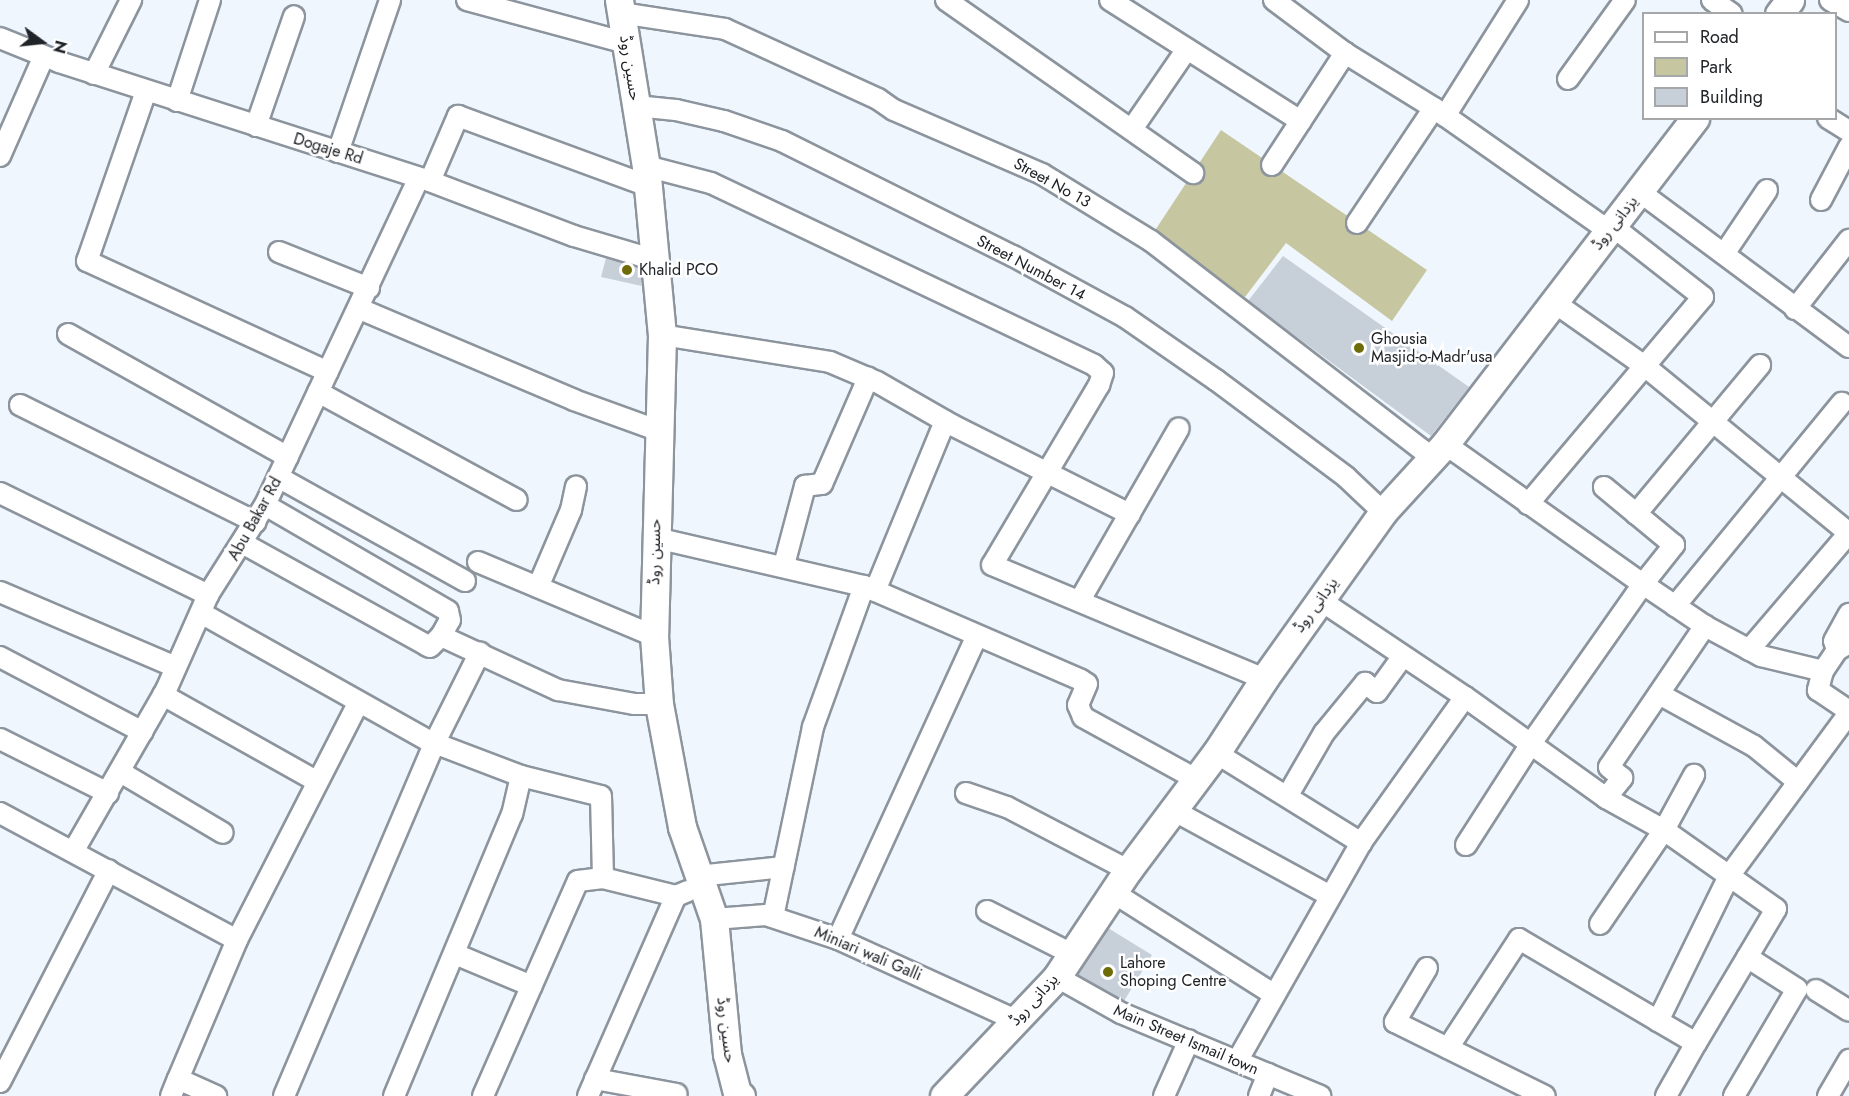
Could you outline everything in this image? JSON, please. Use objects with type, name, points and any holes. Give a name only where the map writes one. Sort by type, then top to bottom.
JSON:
[{"type":"street","points":[[94,74],[131,0]]},
{"type":"street","points":[[177,101],[210,0]]},
{"type":"street","points":[[338,152],[390,0]]},
{"type":"street","points":[[467,0],[626,43]]},
{"type":"street","points":[[946,0],[1193,173]]},
{"type":"street","points":[[1110,0],[1301,121]]},
{"type":"street","points":[[1274,0],[1346,53],[1439,112],[1611,229],[1703,297],[1528,504]]},
{"type":"street","points":[[1357,223],[1518,0]]},
{"type":"street","points":[[1568,79],[1625,0]]},
{"type":"street","points":[[1712,0],[1729,12]]},
{"type":"street","points":[[1781,12],[1790,0]]},
{"type":"street","points":[[1830,0],[1849,11]]},
{"type":"street","name":"حسین روڈ","points":[[620,7],[647,176],[662,335],[657,430],[654,636],[659,704],[682,827],[714,919],[728,1054],[736,1095]]},
{"type":"street","name":"Street No 13","points":[[620,7],[725,29],[878,99],[894,110],[1042,174],[1151,241],[1438,450],[1528,504],[1705,626],[1749,650],[1823,671]]},
{"type":"street","points":[[256,126],[294,16]]},
{"type":"street","name":"Dogaje Rd","points":[[0,38],[94,74],[424,179],[574,236],[655,260]]},
{"type":"street","points":[[1132,129],[1187,49]]},
{"type":"street","points":[[1272,165],[1346,53]]},
{"type":"street","points":[[0,156],[44,56]]},
{"type":"street","points":[[146,91],[87,261],[328,372]]},
{"type":"street","name":"Street Number 14","points":[[636,106],[676,110],[724,121],[782,141],[1013,256],[1134,324],[1347,477],[1383,512]]},
{"type":"street","name":"Abu Bakar Rd","points":[[74,850],[122,773],[163,695],[204,604],[244,544],[260,514],[369,288],[458,116],[647,176]]},
{"type":"street","name":"یزدانی روڈ","points":[[950,1094],[1056,977],[1128,870],[1194,778],[1216,753],[1264,679],[1383,512],[1438,450],[1555,303],[1694,120]]},
{"type":"street","points":[[1831,120],[1849,131]]},
{"type":"street","points":[[1821,200],[1849,147]]},
{"type":"street","points":[[647,176],[711,183],[1094,365],[1103,373],[1099,385],[992,565],[1264,679]]},
{"type":"street","points":[[1724,254],[1767,190]]},
{"type":"street","points":[[1640,192],[1849,347]]},
{"type":"street","points":[[1795,309],[1849,240]]},
{"type":"street","points":[[279,252],[369,288]]},
{"type":"street","points":[[1555,303],[1646,367],[1849,533],[1749,650]]},
{"type":"street","points":[[360,309],[574,400],[657,430]]},
{"type":"street","points":[[68,334],[288,457]]},
{"type":"street","points":[[662,335],[830,362],[868,378],[945,421],[1130,514]]},
{"type":"street","points":[[1635,514],[1760,365]]},
{"type":"street","points":[[784,565],[805,486],[822,484],[868,378]]},
{"type":"street","points":[[318,392],[517,500]]},
{"type":"street","points":[[1675,606],[1842,403]]},
{"type":"street","points":[[20,405],[260,514],[448,611],[450,620],[441,636],[430,647],[244,544]]},
{"type":"street","points":[[773,917],[813,727],[869,588],[945,421]]},
{"type":"street","points":[[1080,600],[1179,429]]},
{"type":"street","points":[[278,477],[465,581]]},
{"type":"street","points":[[538,587],[571,510],[576,487]]},
{"type":"street","points":[[1466,845],[1532,742],[1643,584],[1674,546],[1604,488]]},
{"type":"street","points":[[0,493],[204,604],[359,702],[429,741],[436,740],[521,776],[601,796],[603,878]]},
{"type":"street","points":[[656,538],[784,565],[869,588],[1081,680],[1087,684],[1078,705],[1083,717],[1194,778]]},
{"type":"street","points":[[478,562],[654,636]]},
{"type":"street","points":[[0,592],[176,667]]},
{"type":"street","points":[[1320,600],[1532,742],[1606,798],[1664,830],[1776,909],[1666,1096]]},
{"type":"street","points":[[1658,1021],[1729,876],[1849,712],[1818,690],[1823,671],[1843,647],[1834,641],[1849,614]]},
{"type":"street","points":[[1606,798],[1622,778],[1609,767],[1705,626]]},
{"type":"street","points":[[441,636],[480,652],[558,690],[634,704],[659,704]]},
{"type":"street","points":[[838,939],[977,636]]},
{"type":"street","points":[[284,1096],[436,740],[480,652]]},
{"type":"street","points":[[1288,795],[1324,733],[1365,683],[1377,692],[1403,656]]},
{"type":"street","points":[[0,657],[143,732]]},
{"type":"street","points":[[1659,694],[1754,746],[1798,782]]},
{"type":"street","points":[[163,695],[316,781]]},
{"type":"street","points":[[1237,1061],[1273,994],[1361,843],[1465,697]]},
{"type":"street","points":[[216,1096],[175,1088],[237,940],[316,781],[359,702]]},
{"type":"street","points":[[0,739],[108,793]]},
{"type":"street","points":[[1216,753],[1288,795],[1361,843]]},
{"type":"street","points":[[122,773],[223,833]]},
{"type":"street","points":[[1600,924],[1664,830],[1694,775]]},
{"type":"street","points":[[394,1096],[512,814],[521,776]]},
{"type":"street","points":[[966,793],[1007,807],[1128,870]]},
{"type":"street","points":[[1171,809],[1329,896]]},
{"type":"street","points":[[0,813],[74,850],[237,940]]},
{"type":"street","points":[[679,1095],[592,1087],[676,896],[700,880],[784,867]]},
{"type":"street","points":[[0,1082],[109,870]]},
{"type":"street","points":[[483,1096],[578,881],[603,878],[676,896]]},
{"type":"street","points":[[1114,893],[1273,994]]},
{"type":"street","points":[[987,911],[1072,954]]},
{"type":"street","name":"Miniari wali Galli","points":[[714,919],[773,917],[838,939],[1016,1020]]},
{"type":"street","points":[[1448,1048],[1519,939],[1696,1043]]},
{"type":"street","points":[[454,954],[531,987]]},
{"type":"street","points":[[1734,1096],[1797,989],[1747,957]]},
{"type":"street","points":[[1427,968],[1395,1022],[1448,1048],[1508,1088],[1545,1096]]},
{"type":"street","name":"Main Street Ismail town","points":[[1056,977],[1120,1013],[1320,1096]]},
{"type":"street","points":[[1816,990],[1849,1011]]},
{"type":"street","points":[[1164,1096],[1189,1040]]},
{"type":"street","points":[[1828,1096],[1849,1060]]},
{"type":"street","points":[[1259,1096],[1268,1074]]},
{"type":"green space","points":[[1221,130],[1427,270],[1392,321],[1286,243],[1245,297],[1152,235]]},
{"type":"building","name":"Ghousia Masjid-o-Madr'usa","points":[[1283,256],[1469,387],[1431,436],[1248,301]]},
{"type":"building","points":[[606,258],[640,268],[642,286],[601,277]]},
{"type":"building","name":"Lahore Shoping Centre","points":[[1108,928],[1152,955],[1124,1001],[1077,975]]},
{"type":"place","name":"Khalid PCO","points":[[627,270]]},
{"type":"place","name":"Ghousia Masjid-o-Madr'usa","points":[[1359,348]]},
{"type":"place","name":"Lahore Shoping Centre","points":[[1108,972]]}]
